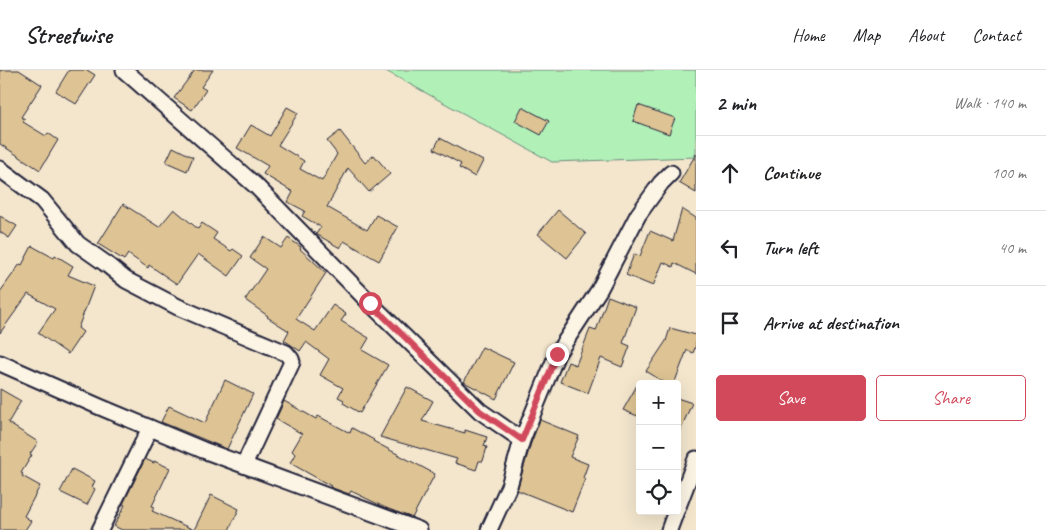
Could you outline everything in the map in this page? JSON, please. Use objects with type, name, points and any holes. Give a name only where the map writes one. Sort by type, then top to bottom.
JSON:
[{"type":"street","points":[[124,70],[256,186],[370,303],[480,411],[522,440]]},
{"type":"street","points":[[0,169],[42,200],[78,244],[126,280],[178,307],[286,353],[291,359],[292,362],[244,465]]},
{"type":"street","points":[[489,530],[509,486],[522,440],[557,354],[599,290],[638,215],[671,173]]},
{"type":"street","points":[[0,363],[202,450],[419,530]]},
{"type":"street","points":[[100,530],[150,428]]},
{"type":"street","points":[[681,499],[696,459]]},
{"type":"street","points":[[669,530],[675,515]]},
{"type":"green space","points":[[384,70],[696,70],[696,157],[552,162]]},
{"type":"building","points":[[0,70],[19,70],[42,85],[21,117],[25,119],[23,122],[46,136],[48,133],[58,140],[40,170],[0,144]]},
{"type":"building","points":[[69,70],[87,70],[95,75],[76,104],[56,91]]},
{"type":"building","points":[[195,70],[213,70],[201,87],[206,90],[192,110],[174,98]]},
{"type":"building","points":[[638,105],[675,118],[669,134],[633,121]]},
{"type":"building","points":[[287,107],[298,113],[278,145],[304,161],[300,169],[322,181],[337,154],[327,141],[340,131],[365,163],[374,155],[390,174],[369,192],[348,168],[327,207],[367,230],[376,215],[398,227],[379,261],[344,241],[340,248],[316,234],[321,227],[302,216],[305,211],[288,202],[293,192],[263,174],[268,166],[237,148],[251,125],[270,136]]},
{"type":"building","points":[[522,107],[549,121],[541,135],[515,121]]},
{"type":"building","points":[[440,138],[483,161],[475,177],[459,168],[461,164],[434,149]]},
{"type":"building","points":[[173,147],[193,157],[187,171],[166,162]]},
{"type":"building","points":[[696,154],[696,193],[679,183]]},
{"type":"building","points":[[123,204],[159,227],[174,209],[198,229],[202,223],[217,233],[213,239],[231,251],[233,249],[243,256],[229,276],[198,254],[177,284],[149,265],[148,268],[128,254],[124,260],[98,244]]},
{"type":"building","points":[[682,209],[696,218],[696,274],[674,263],[673,267],[663,262],[653,286],[626,275],[634,254],[640,256],[650,231],[673,241]]},
{"type":"building","points":[[558,210],[586,234],[567,258],[538,234]]},
{"type":"building","points":[[0,216],[17,226],[9,238],[0,232]]},
{"type":"building","points":[[264,237],[281,248],[288,238],[301,247],[300,249],[326,273],[296,319],[315,331],[333,305],[346,314],[341,321],[369,338],[362,350],[388,365],[360,413],[343,403],[344,400],[338,397],[343,388],[320,375],[329,359],[306,342],[300,351],[284,340],[289,331],[245,300],[266,269],[250,258]]},
{"type":"building","points":[[32,246],[54,258],[55,255],[73,266],[68,275],[94,286],[78,328],[83,332],[68,354],[38,333],[55,309],[28,294],[0,333],[0,292],[20,264],[22,265]]},
{"type":"building","points":[[608,296],[636,307],[623,343],[630,346],[622,367],[601,358],[588,393],[560,382],[568,362],[576,365],[590,329],[596,331]]},
{"type":"building","points":[[670,328],[696,335],[696,345],[693,353],[687,350],[676,380],[661,380],[646,371],[666,341]]},
{"type":"building","points":[[482,347],[514,362],[496,399],[464,382]]},
{"type":"building","points":[[225,380],[253,394],[227,449],[161,422],[169,406],[205,423]]},
{"type":"building","points":[[407,387],[433,401],[422,421],[465,433],[465,430],[487,437],[484,446],[487,447],[483,461],[479,461],[476,470],[455,463],[457,459],[380,437]]},
{"type":"building","points":[[636,387],[636,415],[623,410]]},
{"type":"building","points":[[0,389],[21,401],[8,423],[38,442],[21,473],[23,474],[22,476],[40,486],[24,516],[31,521],[25,530],[0,530]]},
{"type":"building","points":[[681,399],[692,403],[681,429]]},
{"type":"building","points":[[284,401],[316,419],[318,416],[350,433],[352,428],[435,474],[412,518],[351,491],[349,494],[330,487],[290,463],[295,454],[292,451],[302,434],[276,419]]},
{"type":"building","points":[[540,420],[579,436],[570,457],[588,464],[583,478],[585,479],[572,512],[517,490]]},
{"type":"building","points":[[145,459],[170,468],[152,506],[155,507],[152,511],[194,530],[122,530],[114,526]]},
{"type":"building","points":[[72,469],[95,481],[92,487],[95,489],[87,505],[60,492]]},
{"type":"building","points":[[211,495],[239,509],[229,530],[194,530]]},
{"type":"route","points":[[370,303],[480,411],[522,440],[557,354]]}]
